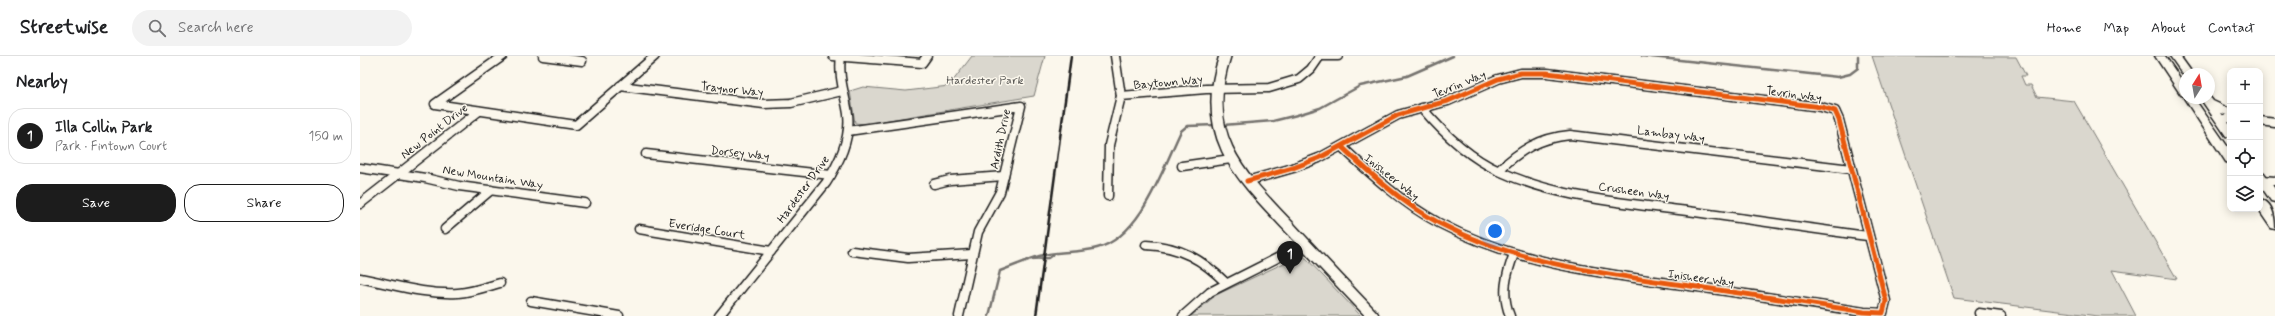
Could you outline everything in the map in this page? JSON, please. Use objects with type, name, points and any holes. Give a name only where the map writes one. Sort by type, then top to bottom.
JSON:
[{"type":"main road","points":[[2160,56],[2179,84]]},
{"type":"main road","points":[[2176,56],[2184,68]]},
{"type":"main road","points":[[2192,104],[2227,155]]},
{"type":"main road","points":[[2210,104],[2226,121]]},
{"type":"main road","points":[[2211,104],[2216,108],[2227,112]]},
{"type":"main road","points":[[2263,181],[2275,198]]},
{"type":"main road","points":[[2263,207],[2275,224]]},
{"type":"street","name":"New Point Drive","points":[[479,111],[435,104],[503,56]]},
{"type":"street","points":[[543,56],[582,61]]},
{"type":"street","points":[[479,111],[576,125],[654,56]]},
{"type":"street","points":[[838,56],[922,63],[928,56]]},
{"type":"street","name":"Hardester Drive","points":[[719,316],[831,175],[841,157],[848,131],[847,113],[842,91],[838,56]]},
{"type":"street","points":[[1108,196],[1108,145],[1121,96],[1115,56]]},
{"type":"street","points":[[1225,56],[1217,89],[1220,123],[1231,159],[1247,181],[1374,316]]},
{"type":"street","points":[[1320,56],[1338,56]]},
{"type":"street","name":"Baytown Way","points":[[1121,96],[1217,89],[1257,89],[1283,84],[1310,70],[1320,56]]},
{"type":"street","name":"Tevrin Way","points":[[1247,181],[1293,168],[1342,147],[1392,118],[1448,101],[1505,76],[1538,73],[1821,107],[1835,111]]},
{"type":"street","name":"Traynor Way","points":[[620,86],[764,104],[795,102],[842,91]]},
{"type":"street","name":"Ardith Drive","points":[[848,131],[1021,106],[1000,192],[978,232],[959,316]]},
{"type":"street","name":"Crusheen Way","points":[[1422,108],[1442,132],[1460,148],[1498,172],[1534,186],[1575,195],[1868,236]]},
{"type":"street","name":"New Point Drive","points":[[360,204],[479,111]]},
{"type":"street","name":"Inisheer Way","points":[[1342,147],[1385,187],[1422,214],[1477,241],[1514,254],[1569,268],[1864,312],[1883,313],[1886,301],[1839,120],[1835,111]]},
{"type":"street","points":[[2263,121],[2275,123]]},
{"type":"street","name":"Lambay Way","points":[[1498,172],[1529,144],[1544,138],[1570,135],[1851,169]]},
{"type":"street","name":"Dorsey Way","points":[[646,154],[738,166],[785,169],[831,175]]},
{"type":"street","points":[[1182,166],[1231,159]]},
{"type":"street","name":"New Mountain Way","points":[[360,168],[399,173],[491,190],[585,203]]},
{"type":"street","points":[[934,184],[950,180],[1004,176]]},
{"type":"street","points":[[2263,178],[2275,181]]},
{"type":"street","points":[[445,229],[491,190]]},
{"type":"street","name":"Everidge Court","points":[[639,229],[771,251]]},
{"type":"street","points":[[1183,316],[1210,292],[1226,282],[1305,244]]},
{"type":"street","points":[[1146,245],[1165,246],[1193,254],[1208,264],[1226,282]]},
{"type":"street","points":[[852,251],[908,258],[972,254]]},
{"type":"street","points":[[1510,316],[1504,295],[1504,283],[1514,254]]},
{"type":"street","points":[[360,278],[388,285],[452,293],[470,291],[500,283]]},
{"type":"street","points":[[531,301],[619,316]]},
{"type":"street","points":[[1980,316],[1979,313],[2001,316]]},
{"type":"green space","name":"Hardester Park","points":[[972,56],[1045,56],[1034,96],[865,124],[855,123],[850,91],[863,87],[906,91],[949,86]]},
{"type":"green space","points":[[1872,56],[2016,57],[2026,76],[2021,76],[2025,85],[2031,85],[2037,97],[2074,101],[2177,279],[2112,270],[2136,316],[2098,316],[1954,298]]},
{"type":"green space","points":[[1299,256],[1306,258],[1361,316],[1191,316],[1216,295]]},
{"type":"waterway","points":[[1223,125],[1273,121],[1297,115],[1320,108],[1360,86],[1407,76],[1453,56]]},
{"type":"waterway","points":[[1642,56],[1838,77],[1850,74],[1858,68],[1858,56]]},
{"type":"waterway","points":[[1031,259],[1047,254],[1089,250],[1113,241],[1126,230],[1138,216],[1149,199],[1181,131],[1187,126],[1216,125]]},
{"type":"waterway","points":[[1031,259],[1049,258],[1053,255]]},
{"type":"waterway","points":[[989,316],[1000,271],[1031,259]]},
{"type":"railway","points":[[1036,316],[1071,56]]},
{"type":"cycle path","points":[[1247,181],[1293,168],[1319,158],[1398,115],[1448,101],[1498,79],[1521,73],[1547,73],[1821,107],[1835,111],[1839,120],[1886,301],[1883,313],[1864,312],[1608,274],[1521,256],[1466,236],[1425,215],[1400,198],[1342,147]]},
{"type":"place","name":"Illa Collin Park","points":[[1290,274]]}]
